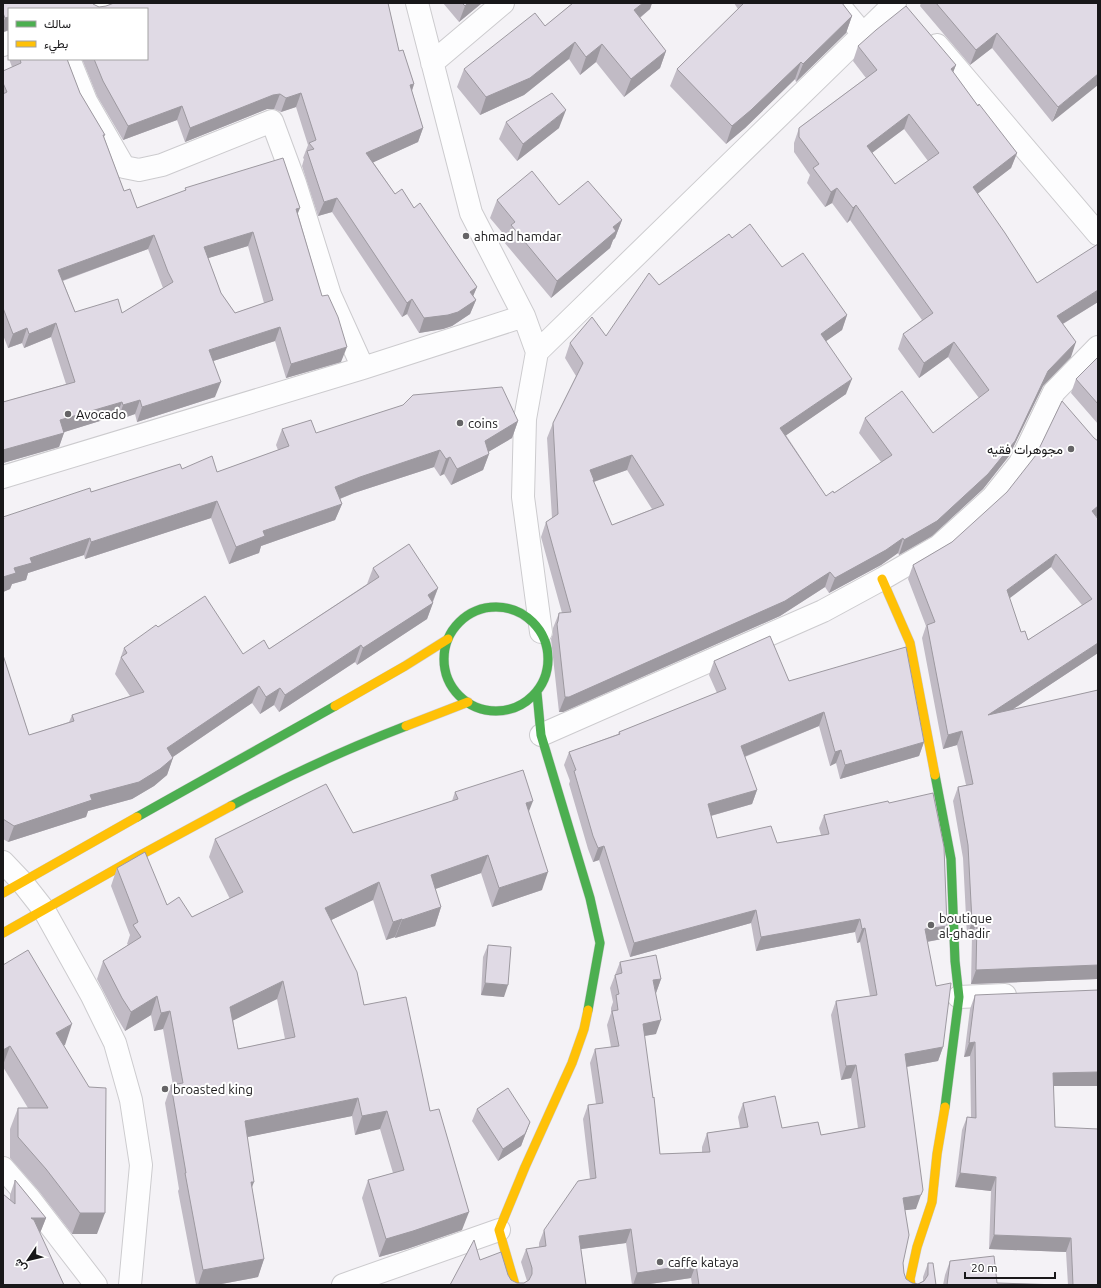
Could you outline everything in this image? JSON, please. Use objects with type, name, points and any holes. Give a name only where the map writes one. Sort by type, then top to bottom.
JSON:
[{"type":"street","points":[[98,8],[111,3]]},
{"type":"street","points":[[416,3],[471,213],[524,316],[537,352],[525,419],[523,497],[541,632]]},
{"type":"street","points":[[432,63],[503,3]]},
{"type":"street","points":[[837,3],[863,34]]},
{"type":"street","points":[[537,352],[863,34],[907,12],[1098,234]]},
{"type":"street","points":[[69,60],[86,101],[124,167],[139,170],[162,165],[272,121],[295,183],[330,295],[363,368]]},
{"type":"street","points":[[3,477],[363,368],[524,316]]},
{"type":"street","points":[[541,735],[822,611],[939,546],[992,498],[1020,463],[1054,392],[1098,347]]},
{"type":"street","points":[[1054,392],[1069,409]]},
{"type":"street","points":[[882,579],[910,643],[951,859],[955,961],[959,997],[945,1110],[937,1154],[932,1202],[917,1247],[910,1280],[911,1285]]},
{"type":"street","points":[[500,606],[516,610],[530,619],[541,632],[548,646],[549,663],[545,679],[537,693],[524,704],[509,710],[493,711],[477,708],[463,699],[452,686],[446,671],[444,655],[448,639],[456,625],[469,614],[484,608],[500,606]]},
{"type":"street","points":[[3,893],[360,692],[448,639]]},
{"type":"street","points":[[515,1285],[499,1230],[525,1167],[572,1063],[584,1029],[600,943],[590,898],[541,735],[537,693]]},
{"type":"street","points":[[3,933],[150,850],[274,784],[338,754],[402,727],[468,702]]},
{"type":"street","points":[[3,862],[22,882],[44,910],[92,996],[115,1043],[131,1100],[141,1165],[130,1285]]},
{"type":"street","points":[[959,997],[1021,994]]},
{"type":"street","points":[[3,1168],[29,1198],[96,1285]]},
{"type":"street","points":[[343,1285],[499,1230]]},
{"type":"building","points":[[3,3],[93,3],[99,7],[114,3],[388,3],[399,51],[403,50],[414,84],[410,85],[423,128],[366,153],[395,194],[402,189],[414,208],[420,203],[477,287],[470,292],[476,300],[458,312],[448,315],[424,318],[412,299],[407,303],[337,198],[324,202],[307,151],[314,149],[309,143],[316,140],[301,93],[286,98],[280,94],[273,95],[190,128],[182,106],[128,126],[103,81],[94,60],[148,60],[148,8],[8,8],[8,17],[5,18],[3,13]]},
{"type":"building","points":[[573,3],[643,3],[634,10],[666,51],[631,79],[602,44],[586,57],[575,42],[530,78],[486,97],[464,69],[535,13],[545,26]]},
{"type":"building","points":[[744,3],[842,3],[852,16],[803,64],[801,62],[732,126],[677,69]]},
{"type":"building","points":[[936,3],[1098,3],[1098,74],[1058,107],[997,33],[976,50]]},
{"type":"building","points":[[906,6],[956,65],[951,69],[978,106],[979,104],[1017,153],[973,187],[1037,283],[1098,244],[1098,290],[1057,316],[1076,342],[1048,371],[1015,441],[988,474],[937,521],[904,540],[903,538],[886,550],[835,578],[830,572],[785,601],[569,697],[565,697],[557,624],[559,613],[571,612],[546,522],[558,514],[553,423],[583,363],[570,343],[592,317],[606,336],[649,273],[659,285],[729,234],[732,238],[750,224],[782,267],[803,253],[847,315],[821,334],[852,379],[780,428],[826,496],[833,491],[834,493],[892,455],[865,418],[902,391],[933,433],[989,390],[954,342],[924,363],[903,334],[933,313],[856,205],[853,208],[837,188],[831,192],[813,168],[819,164],[799,137],[799,128],[877,70],[858,46]],"holes":[[[909,114],[939,153],[895,184],[867,146]],[[632,455],[664,505],[612,525],[590,470]]]},
{"type":"building","points":[[20,60],[67,60],[80,93],[105,135],[103,135],[124,191],[130,189],[137,208],[186,190],[185,188],[283,158],[300,208],[296,209],[322,296],[328,295],[338,317],[347,347],[291,364],[280,327],[209,350],[221,382],[142,407],[140,400],[123,405],[122,402],[60,420],[64,433],[3,450],[3,402],[75,382],[56,323],[29,334],[27,328],[13,334],[3,308],[3,94],[7,92],[3,83],[3,71],[21,63]],"holes":[[[253,232],[273,300],[235,313],[221,293],[204,247]],[[154,235],[173,282],[122,313],[118,299],[75,312],[58,270]]]},
{"type":"building","points":[[552,93],[566,110],[523,144],[506,122]]},
{"type":"building","points":[[532,171],[559,205],[588,181],[622,220],[613,227],[616,231],[557,281],[511,225],[515,222],[497,200]]},
{"type":"building","points":[[1098,357],[1098,404],[1076,379]]},
{"type":"building","points":[[502,387],[518,421],[485,441],[489,454],[457,469],[450,457],[446,459],[440,450],[360,477],[335,487],[342,504],[263,531],[265,536],[236,547],[217,501],[91,542],[90,538],[30,558],[32,563],[14,568],[16,573],[3,577],[3,517],[90,488],[91,492],[180,464],[182,469],[212,456],[217,472],[289,446],[282,429],[311,420],[316,433],[403,405],[413,395]]},
{"type":"building","points":[[1062,401],[1098,441],[1098,506],[1092,511],[1098,519],[1098,643],[988,715],[1098,690],[1098,965],[976,970],[977,922],[972,922],[968,845],[958,787],[973,784],[962,731],[948,735],[927,625],[935,622],[913,565],[952,542],[1007,492],[1036,455]],"holes":[[[1056,554],[1092,599],[1028,640],[1025,631],[1021,632],[1007,590]]]},
{"type":"building","points":[[409,544],[438,588],[428,595],[433,603],[363,648],[361,645],[285,695],[280,688],[266,697],[259,686],[167,748],[173,758],[160,769],[139,782],[90,795],[92,800],[14,826],[3,819],[3,655],[29,735],[74,721],[72,715],[144,692],[121,657],[127,653],[124,648],[156,625],[158,627],[205,596],[243,654],[264,640],[269,649],[379,577],[373,568]]},
{"type":"building","points":[[770,636],[789,681],[906,647],[924,742],[845,765],[841,750],[835,752],[824,712],[741,746],[757,790],[708,804],[717,838],[771,826],[777,843],[829,834],[824,815],[933,793],[944,847],[947,926],[925,929],[936,986],[951,983],[943,1047],[905,1054],[923,1190],[921,1195],[903,1198],[909,1235],[903,1263],[906,1279],[912,1283],[918,1284],[924,1281],[928,1275],[928,1263],[933,1263],[936,1285],[699,1285],[696,1264],[637,1273],[631,1229],[579,1236],[586,1285],[450,1285],[474,1240],[480,1260],[501,1252],[511,1280],[517,1283],[524,1283],[529,1280],[532,1274],[532,1268],[526,1249],[546,1246],[544,1230],[578,1181],[596,1178],[588,1105],[603,1103],[595,1049],[619,1046],[612,1011],[618,1010],[616,995],[619,994],[615,975],[622,973],[620,962],[656,955],[661,979],[653,980],[661,1020],[643,1024],[653,1098],[654,1097],[660,1154],[710,1152],[707,1133],[748,1127],[743,1103],[775,1096],[782,1128],[818,1122],[821,1135],[865,1127],[856,1065],[846,1066],[836,1001],[877,995],[865,928],[862,929],[860,919],[761,937],[756,910],[634,943],[604,846],[598,848],[593,836],[574,771],[576,770],[569,752],[620,734],[619,732],[726,689],[714,661]]},
{"type":"building","points":[[523,770],[533,801],[526,803],[548,872],[499,888],[488,855],[431,875],[441,907],[402,920],[393,922],[379,882],[325,908],[357,972],[364,1005],[406,997],[430,1111],[439,1109],[469,1212],[386,1239],[368,1180],[404,1170],[387,1111],[362,1116],[358,1098],[245,1121],[254,1182],[251,1182],[264,1259],[203,1270],[185,1173],[171,1085],[183,1083],[170,1011],[161,1013],[157,996],[131,1012],[103,961],[141,937],[133,925],[138,922],[117,868],[145,852],[167,905],[179,897],[192,917],[243,892],[215,839],[326,784],[353,833],[458,799],[455,792]],"holes":[[[283,981],[295,1037],[238,1049],[230,1007]]]},
{"type":"building","points":[[488,945],[511,947],[508,985],[485,983]]},
{"type":"building","points":[[28,950],[72,1024],[56,1033],[89,1087],[106,1088],[105,1213],[80,1213],[46,1169],[18,1137],[18,1108],[48,1108],[10,1046],[3,1050],[3,965]]},
{"type":"building","points":[[1098,990],[1098,1072],[1053,1073],[1055,1127],[1098,1129],[1098,1285],[1073,1285],[1071,1238],[994,1235],[996,1177],[960,1173],[967,1117],[976,1118],[975,1042],[969,1043],[975,995]]},
{"type":"building","points":[[508,1088],[530,1122],[525,1134],[503,1149],[477,1109]]},
{"type":"building","points":[[15,1180],[46,1218],[31,1218],[34,1220],[64,1285],[3,1285],[3,1194],[15,1204]]},
{"type":"building","points":[[994,1256],[997,1283],[1060,1285],[947,1285],[950,1261]]},
{"type":"traffic: fast","points":[[496,607],[516,611],[533,622],[544,639],[548,659],[544,679],[533,696],[516,707],[496,711],[476,707],[459,696],[448,679],[444,659],[448,639],[459,622],[476,611],[496,607]]},
{"type":"traffic: fast","points":[[537,693],[541,735],[590,898],[600,943],[588,1010]]},
{"type":"traffic: fast","points":[[137,817],[335,706]]},
{"type":"traffic: fast","points":[[231,806],[317,763],[406,726]]},
{"type":"traffic: fast","points":[[935,775],[951,859],[955,961],[959,997],[945,1107]]},
{"type":"traffic: slow","points":[[882,579],[910,643],[935,775]]},
{"type":"traffic: slow","points":[[335,706],[405,666],[448,639]]},
{"type":"traffic: slow","points":[[406,726],[468,702]]},
{"type":"traffic: slow","points":[[3,933],[231,806]]},
{"type":"traffic: slow","points":[[3,893],[137,817]]},
{"type":"traffic: slow","points":[[515,1285],[499,1230],[525,1167],[572,1063],[584,1029],[588,1010]]},
{"type":"traffic: slow","points":[[911,1285],[910,1279],[917,1247],[932,1202],[937,1154],[945,1107]]},
{"type":"place","name":"ahmad hamdar","points":[[466,236]]},
{"type":"place","name":"Avocado","points":[[68,414]]},
{"type":"place","name":"coins","points":[[460,423]]},
{"type":"place","name":"مجوهرات فقيه","points":[[1071,449]]},
{"type":"place","name":"boutique al-ghadir","points":[[931,925]]},
{"type":"place","name":"broasted king","points":[[165,1089]]},
{"type":"place","name":"caffe kataya","points":[[660,1262]]}]
